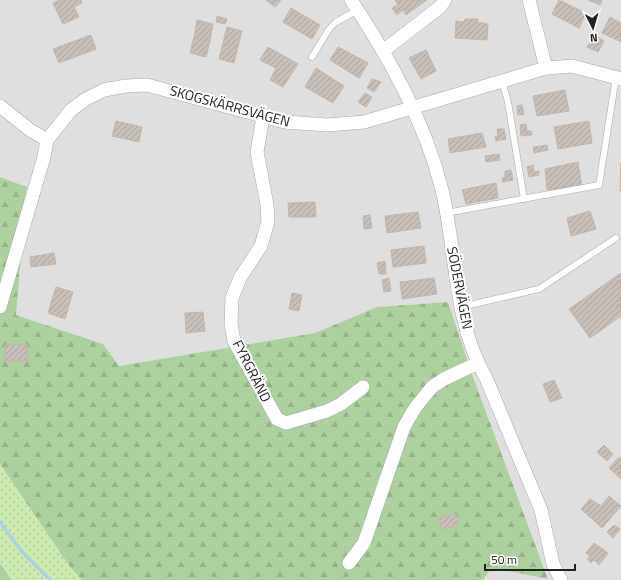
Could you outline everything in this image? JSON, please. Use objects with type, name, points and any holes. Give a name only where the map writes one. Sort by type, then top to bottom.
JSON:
[{"type":"street","points":[[383,51],[440,8],[444,0]]},
{"type":"street","points":[[529,0],[546,68]]},
{"type":"street","name":"SÖDERVÄGEN","points":[[355,5],[403,87],[432,158],[442,191],[461,307],[478,363],[486,378],[541,510],[553,564],[561,580]]},
{"type":"street","name":"SKOGSKÄRRSVÄGEN","points":[[0,306],[44,157],[47,140],[71,110],[86,99],[104,90],[126,86],[147,85],[169,89],[263,117],[304,124],[327,126],[364,122],[546,68],[572,66],[618,78]]},
{"type":"street","points":[[0,106],[30,130],[47,140]]},
{"type":"street","name":"FYRGRÄND","points":[[263,117],[256,152],[267,205],[268,222],[261,246],[240,278],[232,298],[231,324],[234,341],[277,419],[286,423],[327,411],[341,404],[363,387]]},
{"type":"street","points":[[349,563],[364,543],[404,428],[415,408],[432,387],[444,379],[478,363]]},
{"type":"lane","points":[[312,57],[329,29],[355,5]]},
{"type":"lane","points":[[446,213],[599,185],[618,78]]},
{"type":"lane","points":[[502,81],[508,102],[524,199]]},
{"type":"lane","points":[[461,307],[539,289],[616,238]]},
{"type":"shaded area","points":[[0,0],[621,0],[621,580],[483,580],[490,570],[503,570],[548,578],[473,377],[448,302],[377,307],[315,333],[119,366],[103,344],[16,315],[27,187],[0,177]]},
{"type":"green space","points":[[0,177],[27,187],[16,315],[103,344],[119,366],[315,333],[377,307],[448,302],[473,377],[548,579],[503,570],[490,570],[483,580],[82,580],[70,567],[0,464]]},
{"type":"green space","points":[[0,464],[70,567],[82,580],[12,580],[0,563]]},
{"type":"green space","points":[[0,563],[12,580],[0,580]]},
{"type":"building","points":[[60,0],[81,0],[82,3],[74,7],[79,17],[63,24],[53,3]]},
{"type":"building","points":[[266,0],[281,0],[275,7]]},
{"type":"building","points":[[395,0],[427,0],[406,15],[403,10],[397,15],[392,8],[398,5]]},
{"type":"building","points":[[559,0],[586,13],[579,28],[552,14]]},
{"type":"building","points":[[588,0],[602,0],[600,5]]},
{"type":"building","points":[[291,8],[320,25],[312,39],[283,22]]},
{"type":"building","points":[[217,16],[227,19],[225,24],[216,22]]},
{"type":"building","points":[[610,17],[621,23],[621,42],[602,33]]},
{"type":"building","points":[[465,19],[478,19],[477,22],[488,24],[487,40],[455,38],[456,21],[464,22]]},
{"type":"building","points":[[197,20],[213,24],[210,41],[194,37]]},
{"type":"building","points":[[227,27],[242,31],[238,47],[223,43]]},
{"type":"building","points":[[91,35],[96,49],[59,63],[53,49]]},
{"type":"building","points":[[594,35],[604,41],[598,52],[587,47]]},
{"type":"building","points":[[194,37],[210,41],[206,57],[190,53]]},
{"type":"building","points":[[223,43],[238,47],[234,63],[219,59]]},
{"type":"building","points":[[268,47],[298,64],[283,87],[270,80],[276,68],[260,60]]},
{"type":"building","points":[[338,47],[368,63],[359,78],[330,60]]},
{"type":"building","points":[[426,50],[436,71],[421,79],[409,58]]},
{"type":"building","points":[[316,68],[344,86],[333,103],[305,87]]},
{"type":"building","points":[[372,79],[381,82],[374,92],[367,88]]},
{"type":"building","points":[[565,90],[569,111],[537,116],[533,96]]},
{"type":"building","points":[[365,93],[372,97],[366,107],[358,102]]},
{"type":"building","points":[[522,105],[524,114],[518,115],[517,106]]},
{"type":"building","points":[[116,121],[142,127],[139,142],[112,136]]},
{"type":"building","points":[[589,121],[592,143],[558,149],[554,127]]},
{"type":"building","points":[[526,124],[527,131],[531,131],[532,135],[521,136],[520,125]]},
{"type":"building","points":[[497,129],[504,129],[506,139],[496,141],[495,137],[498,136]]},
{"type":"building","points":[[482,133],[486,147],[450,153],[448,139]]},
{"type":"building","points":[[547,145],[548,150],[534,153],[533,147]]},
{"type":"building","points":[[499,154],[500,160],[486,162],[485,156]]},
{"type":"building","points":[[578,162],[582,187],[547,190],[545,169]]},
{"type":"building","points":[[621,162],[621,191],[620,191]]},
{"type":"building","points":[[533,165],[534,172],[539,171],[539,175],[529,177],[527,167]]},
{"type":"building","points":[[511,170],[513,180],[503,182],[502,178],[505,177],[505,171]]},
{"type":"building","points":[[496,183],[498,198],[466,204],[462,190]]},
{"type":"building","points":[[315,202],[316,217],[289,217],[288,203]]},
{"type":"building","points":[[590,211],[596,229],[571,236],[567,218]]},
{"type":"building","points":[[418,212],[421,228],[387,233],[385,216]]},
{"type":"building","points":[[370,215],[372,228],[364,229],[363,216]]},
{"type":"building","points":[[424,246],[426,263],[393,267],[391,250]]},
{"type":"building","points":[[54,253],[56,264],[31,267],[30,257]]},
{"type":"building","points":[[385,261],[386,274],[379,274],[377,263]]},
{"type":"building","points":[[621,273],[621,316],[590,338],[569,309]]},
{"type":"building","points":[[389,278],[391,291],[384,292],[382,280]]},
{"type":"building","points":[[434,278],[437,294],[402,299],[400,282]]},
{"type":"building","points":[[56,287],[73,292],[65,319],[48,313]]},
{"type":"building","points":[[292,293],[302,295],[299,311],[289,309]]},
{"type":"building","points":[[203,312],[205,331],[186,333],[185,313]]},
{"type":"building","points":[[27,344],[28,361],[5,361],[5,345]]},
{"type":"building","points":[[554,380],[562,398],[550,402],[543,384]]},
{"type":"building","points":[[604,445],[613,454],[607,461],[597,452]]},
{"type":"building","points":[[619,457],[621,459],[621,479],[609,468]]},
{"type":"building","points":[[609,496],[621,506],[602,528],[581,509],[590,499],[601,506]]},
{"type":"building","points":[[457,514],[458,526],[441,529],[439,517]]},
{"type":"building","points":[[614,525],[620,529],[613,538],[607,532]]},
{"type":"building","points":[[594,543],[608,553],[599,565],[594,560],[591,563],[587,559],[590,556],[586,553]]},
{"type":"waterway","points":[[0,522],[22,552],[50,580]]}]
